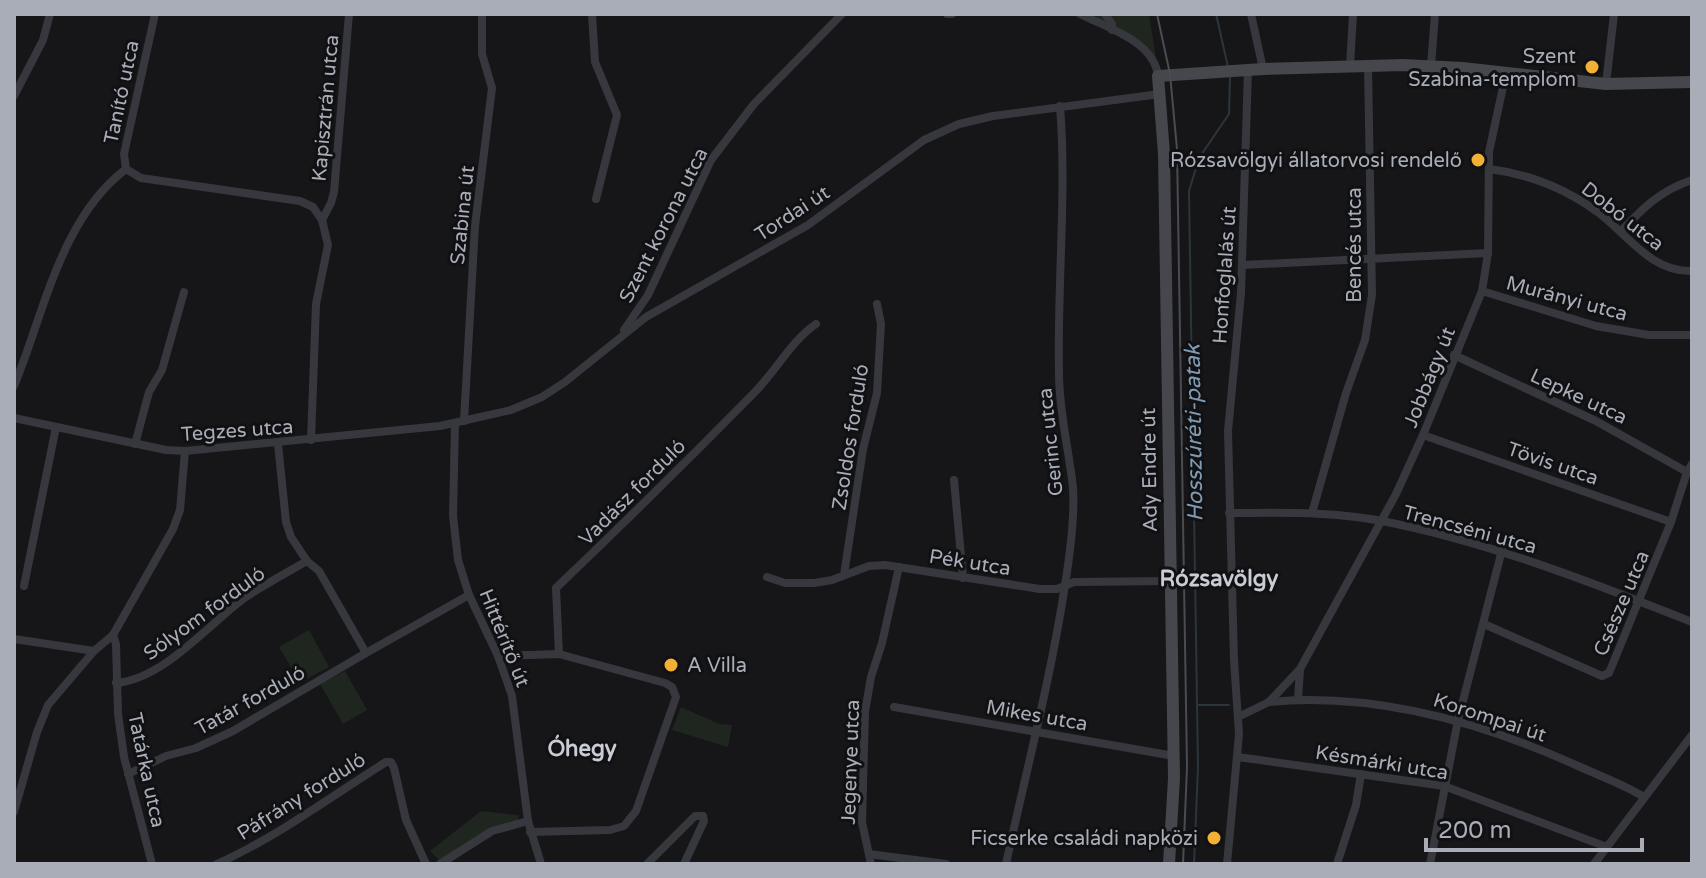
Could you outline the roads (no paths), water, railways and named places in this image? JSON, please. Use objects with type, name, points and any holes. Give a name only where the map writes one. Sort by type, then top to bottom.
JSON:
[{"type":"street","points":[[14,96],[43,40],[50,14]]},
{"type":"street","name":"Tanító utca","points":[[14,386],[74,234],[111,182],[126,169],[124,154],[155,14]]},
{"type":"street","name":"Kapisztrán utca","points":[[311,440],[316,304],[328,245],[322,220],[334,192],[349,14]]},
{"type":"street","name":"Szabina út","points":[[460,422],[475,226],[492,88],[482,54],[482,14]]},
{"type":"street","points":[[592,14],[595,62],[617,115],[596,199]]},
{"type":"street","name":"Szent korona utca","points":[[611,346],[648,295],[711,160],[744,115],[842,14]]},
{"type":"street","points":[[1080,14],[1143,47],[1155,64],[1158,76],[1263,69],[1431,66],[1606,84],[1692,82]]},
{"type":"street","points":[[1105,14],[1112,24],[1112,30]]},
{"type":"street","points":[[1251,14],[1263,69]]},
{"type":"street","points":[[1350,66],[1353,14]]},
{"type":"street","points":[[1431,66],[1435,14]]},
{"type":"street","points":[[1606,84],[1614,14]]},
{"type":"street","name":"Bencés utca","points":[[1312,513],[1346,393],[1365,340],[1372,295],[1368,66]]},
{"type":"street","name":"Honfoglalás út","points":[[1227,864],[1238,757],[1229,513],[1230,398],[1243,265],[1248,70]]},
{"type":"street","name":"Jobbágy út","points":[[1238,717],[1269,702],[1300,669],[1381,521],[1423,435],[1482,291],[1488,253],[1491,138],[1506,73]]},
{"type":"street","name":"Ady Endre út","points":[[1158,76],[1164,154],[1174,756],[1169,864]]},
{"type":"street","name":"Tordai út","points":[[460,422],[511,410],[542,397],[646,317],[808,225],[924,140],[972,121],[1160,94]]},
{"type":"street","name":"Gerinc utca","points":[[1006,864],[1065,585],[1073,491],[1059,385],[1058,281],[1064,168],[1060,106]]},
{"type":"street","points":[[126,169],[141,178],[300,201],[313,207],[322,220]]},
{"type":"street","name":"Dobó utca","points":[[1489,169],[1511,172],[1555,186],[1597,212],[1655,263],[1669,269],[1692,271]]},
{"type":"street","points":[[1621,231],[1651,199],[1692,180]]},
{"type":"street","points":[[1243,265],[1488,253]]},
{"type":"street","name":"Murányi utca","points":[[1482,291],[1596,326],[1649,335],[1692,335]]},
{"type":"street","points":[[135,444],[149,392],[162,370],[184,292]]},
{"type":"street","name":"Zsoldos forduló","points":[[844,575],[863,449],[877,393],[881,324],[877,304]]},
{"type":"street","name":"Vadász forduló","points":[[559,654],[556,588],[658,491],[768,379],[805,332],[816,324]]},
{"type":"street","name":"Lepke utca","points":[[1454,355],[1689,468]]},
{"type":"street","name":"Tegzes utca","points":[[14,418],[135,444],[185,451],[278,444],[460,422]]},
{"type":"street","name":"Hittérítő út","points":[[460,422],[455,541],[469,595],[498,656],[512,696],[528,821],[541,864]]},
{"type":"street","points":[[24,586],[56,427]]},
{"type":"street","name":"Tövis utca","points":[[1423,435],[1671,522]]},
{"type":"street","points":[[278,444],[286,522],[291,537],[307,561],[319,571],[366,653]]},
{"type":"street","points":[[14,812],[48,705],[94,651],[113,635],[159,558],[178,518],[185,451]]},
{"type":"street","name":"Csésze utca","points":[[1484,624],[1606,675],[1609,673],[1671,522],[1689,468]]},
{"type":"street","points":[[954,480],[963,578]]},
{"type":"street","name":"Trencséni utca","points":[[1229,513],[1312,513],[1381,521],[1502,550],[1692,622]]},
{"type":"street","points":[[1430,864],[1458,720],[1502,550]]},
{"type":"street","name":"Sólyom forduló","points":[[116,683],[143,677],[160,667],[248,596],[307,561]]},
{"type":"street","name":"Pék utca","points":[[767,577],[785,583],[814,583],[873,565],[1040,589],[1057,589],[1074,582],[1171,581]]},
{"type":"street","name":"Jegenye utca","points":[[870,859],[862,822],[865,712],[899,567]]},
{"type":"street","name":"Tatár forduló","points":[[128,774],[233,731],[469,595]]},
{"type":"street","name":"Tatárka utca","points":[[113,635],[128,774],[152,864]]},
{"type":"street","points":[[14,639],[94,651]]},
{"type":"street","points":[[498,656],[559,654],[670,685],[676,697],[636,811],[628,823],[610,830],[530,832]]},
{"type":"street","name":"Jobbágy út","points":[[1298,699],[1300,669]]},
{"type":"street","name":"Korompai út","points":[[1269,702],[1298,699],[1391,707],[1458,720],[1548,752],[1644,797]]},
{"type":"street","name":"Mikes utca","points":[[894,707],[1174,756]]},
{"type":"street","points":[[1594,864],[1692,735]]},
{"type":"street","name":"Késmárki utca","points":[[1238,757],[1444,786],[1607,847]]},
{"type":"street","name":"Páfrány forduló","points":[[217,864],[249,849],[386,762],[391,762],[406,820],[426,864]]},
{"type":"street","points":[[1337,864],[1356,805],[1361,774]]},
{"type":"street","points":[[647,864],[695,816],[703,816],[704,821],[684,864]]},
{"type":"street","points":[[440,864],[492,831],[528,821]]},
{"type":"street","points":[[870,859],[946,864]]},
{"type":"waterway","name":"Hosszúréti-patak","points":[[1216,14],[1228,67]]},
{"type":"waterway","name":"Hosszúréti-patak","points":[[1194,864],[1198,767],[1189,191],[1199,158],[1229,114],[1230,78]]},
{"type":"waterway","points":[[1198,705],[1229,705]]},
{"type":"tram line","points":[[1157,14],[1170,74],[1177,149],[1187,767],[1183,864]]},
{"type":"place","name":"Szent Szabina-templom","points":[[1592,67]]},
{"type":"place","name":"Rózsavölgyi állatorvosi rendelő","points":[[1478,160]]},
{"type":"place","name":"A Villa","points":[[671,665]]},
{"type":"place","name":"Ficserke családi napközi","points":[[1214,838]]},
{"type":"district","name":"Rózsavölgy","points":[[1219,578]]},
{"type":"district","name":"Óhegy","points":[[582,748]]}]
